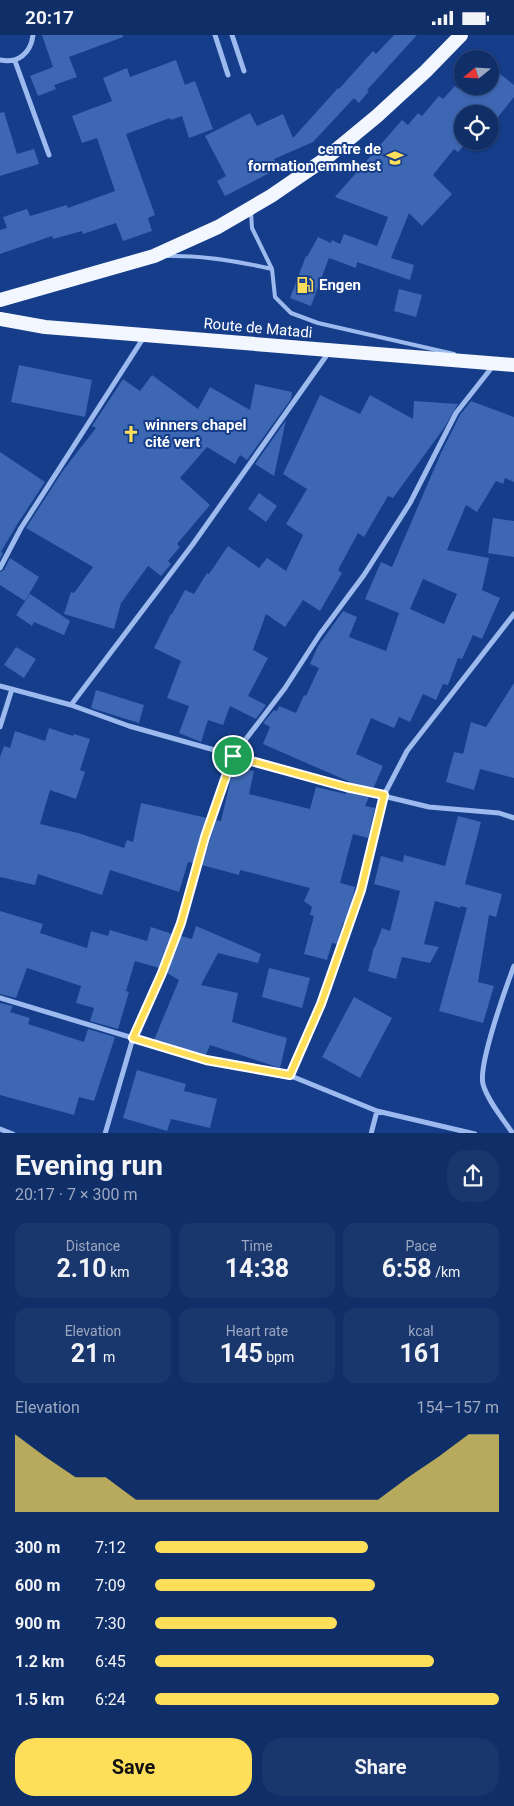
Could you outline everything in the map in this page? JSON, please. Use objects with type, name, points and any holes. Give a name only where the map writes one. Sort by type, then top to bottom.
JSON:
[{"type":"highway","points":[[0,300],[154,256],[218,227],[325,159],[377,116],[426,71],[461,35]]},
{"type":"highway","name":"Route de Matadi","points":[[0,319],[45,327],[514,365]]},
{"type":"street","points":[[0,61],[15,61],[28,51],[33,35]]},
{"type":"street","points":[[215,35],[228,75]]},
{"type":"street","points":[[232,35],[244,71]]},
{"type":"street","points":[[15,61],[49,155]]},
{"type":"street","points":[[0,568],[21,528],[145,335]]},
{"type":"street","points":[[72,705],[193,544],[330,351]]},
{"type":"street","points":[[105,1133],[133,1038],[162,973],[181,923],[205,837],[233,756],[285,688],[320,634],[364,575],[410,503],[456,413],[495,363]]},
{"type":"street","points":[[290,1075],[321,1004],[361,890],[384,795],[408,751],[514,614]]},
{"type":"street","points":[[0,686],[72,705],[129,726],[346,787],[429,807],[499,813],[514,817]]},
{"type":"street","points":[[0,727],[12,689]]},
{"type":"street","points":[[513,1133],[482,1082],[484,1061],[514,966]]},
{"type":"street","points":[[0,998],[206,1060],[290,1075],[377,1111],[475,1133]]},
{"type":"street","points":[[371,1133],[377,1111]]},
{"type":"street","points":[[0,1129],[13,1133]]},
{"type":"lane","points":[[250,208],[252,228],[272,269],[275,297],[291,313],[318,323],[495,363]]},
{"type":"lane","points":[[154,256],[186,256],[234,261],[272,269]]},
{"type":"building","points":[[42,35],[123,35],[123,37],[69,57],[77,77],[54,85],[56,89],[38,96],[30,76],[53,67]]},
{"type":"building","points":[[394,35],[417,35],[367,90],[369,91],[359,103],[354,98],[313,142],[274,159],[279,168],[225,196],[217,181],[226,176],[205,136],[250,113],[257,126],[283,114],[293,138],[373,51],[376,54]]},
{"type":"building","points":[[176,60],[185,85],[195,81],[213,129],[189,138],[182,116],[171,120],[170,118],[126,134],[155,215],[148,218],[152,231],[123,241],[116,223],[83,234],[82,231],[53,239],[52,236],[0,254],[0,230],[7,228],[3,217],[27,209],[30,216],[67,205],[68,208],[115,191],[97,138],[82,143],[72,116],[112,101],[103,78],[127,68],[130,77]]},
{"type":"building","points":[[499,73],[514,85],[514,97],[499,116],[499,105],[454,105],[454,149],[433,175],[452,194],[422,226],[409,213],[391,258],[414,265],[410,280],[357,262],[356,268],[329,258],[311,306],[290,298],[306,256],[318,237],[331,243],[332,240],[340,244],[344,234],[377,246],[388,217],[335,197],[402,120],[408,125],[418,113],[422,116],[439,96],[443,99],[454,87],[454,95],[499,95]]},
{"type":"building","points":[[4,112],[17,154],[34,149],[39,164],[0,176],[0,113]]},
{"type":"building","points":[[399,289],[422,295],[416,317],[394,311]]},
{"type":"building","points":[[19,365],[92,380],[85,417],[11,402]]},
{"type":"building","points":[[152,375],[198,409],[210,387],[250,410],[255,384],[292,392],[291,399],[247,460],[240,455],[235,464],[207,447],[180,478],[210,505],[177,544],[180,547],[168,561],[171,564],[161,576],[148,566],[121,603],[114,629],[64,614],[71,592],[74,593],[93,567],[26,528],[64,469],[96,428],[92,426],[123,379],[140,391]]},
{"type":"building","points":[[320,395],[360,414],[370,395],[413,419],[414,401],[458,404],[444,428],[393,498],[388,496],[364,537],[358,533],[338,570],[342,573],[320,611],[303,600],[285,627],[266,614],[253,650],[268,658],[248,696],[266,705],[256,719],[230,706],[223,725],[208,720],[201,742],[179,733],[189,706],[167,698],[181,661],[154,648],[185,590],[194,594],[207,573],[209,574],[228,546],[259,568],[267,558],[286,571],[303,535],[286,524],[307,489],[283,474]]},
{"type":"building","points":[[471,401],[514,417],[514,482],[505,478],[503,484],[496,481],[477,512],[466,505],[447,550],[489,558],[482,590],[500,598],[482,639],[473,635],[462,659],[458,658],[448,685],[443,684],[436,700],[423,694],[410,722],[399,717],[394,728],[371,718],[356,754],[383,766],[373,789],[349,783],[263,744],[270,727],[263,723],[274,710],[277,711],[279,706],[296,713],[319,668],[310,664],[318,646],[343,611],[357,617],[349,637],[386,651],[399,613],[365,599],[381,562],[392,567],[441,453],[460,415]],"holes":[[[423,579],[457,594],[444,624],[410,609]]]},
{"type":"building","points":[[286,420],[274,476],[255,464]]},
{"type":"building","points":[[0,452],[45,482],[1,552],[3,553],[0,559]]},
{"type":"building","points":[[259,493],[277,506],[266,522],[248,509]]},
{"type":"building","points":[[493,518],[514,521],[514,557],[488,553]]},
{"type":"building","points":[[10,558],[39,577],[25,601],[0,585],[0,572],[4,570]]},
{"type":"building","points":[[30,594],[70,621],[64,635],[34,622],[32,626],[16,615]]},
{"type":"building","points":[[16,647],[36,659],[24,678],[4,665]]},
{"type":"building","points":[[514,683],[514,778],[480,769],[474,790],[446,782],[454,752],[463,754],[471,722],[486,727]]},
{"type":"building","points":[[96,690],[144,705],[139,723],[91,708]]},
{"type":"building","points":[[49,728],[73,736],[74,734],[90,739],[80,770],[85,772],[76,799],[50,790],[40,824],[78,833],[124,848],[127,840],[133,842],[141,803],[207,818],[193,863],[188,862],[179,892],[110,870],[102,895],[38,874],[35,885],[0,877],[0,757],[4,746],[10,748],[15,731],[45,741]]},
{"type":"building","points":[[234,766],[254,771],[249,794],[310,809],[316,787],[369,797],[365,806],[375,808],[368,838],[353,834],[340,883],[355,887],[345,924],[343,923],[337,944],[332,943],[327,960],[304,954],[314,916],[310,915],[312,907],[304,901],[310,888],[240,870],[239,875],[202,865],[216,820],[221,821]]},
{"type":"building","points":[[458,816],[481,822],[465,884],[502,894],[496,917],[489,915],[478,982],[494,986],[483,1023],[439,1011],[467,908],[435,901],[424,944],[439,947],[430,963],[402,957],[396,979],[368,971],[374,947],[382,928],[390,931],[400,891],[374,884],[381,856],[403,862],[404,855],[445,866]]},
{"type":"building","points":[[0,911],[43,924],[40,933],[87,948],[91,931],[108,936],[110,930],[147,941],[151,927],[172,934],[159,968],[135,961],[126,991],[129,992],[118,1029],[90,1021],[94,1008],[76,1003],[81,986],[27,968],[16,998],[0,994]]},
{"type":"building","points":[[196,926],[261,954],[258,963],[218,953],[201,985],[238,993],[232,1022],[287,1038],[280,1068],[210,1045],[206,1055],[154,1040],[179,980],[167,973],[181,936],[192,939]]},
{"type":"building","points":[[269,968],[310,978],[302,1008],[262,997]]},
{"type":"building","points":[[354,997],[392,1018],[360,1078],[322,1057]]},
{"type":"building","points":[[0,1003],[13,1006],[10,1012],[30,1018],[28,1024],[84,1042],[88,1029],[115,1037],[94,1101],[79,1097],[74,1115],[0,1095]]},
{"type":"building","points":[[137,1070],[186,1084],[184,1091],[217,1099],[210,1128],[171,1119],[167,1131],[123,1118]]},
{"type":"place","name":"centre de formation emmhest","points":[[395,158]]},
{"type":"place","name":"Engen","points":[[305,285]]},
{"type":"place","name":"winners chapel cité vert","points":[[131,434]]},
{"type":"route","points":[[233,756],[346,787],[384,795],[361,890],[321,1004],[290,1075],[206,1060],[133,1038],[162,973],[181,923],[205,837],[233,756]]}]
